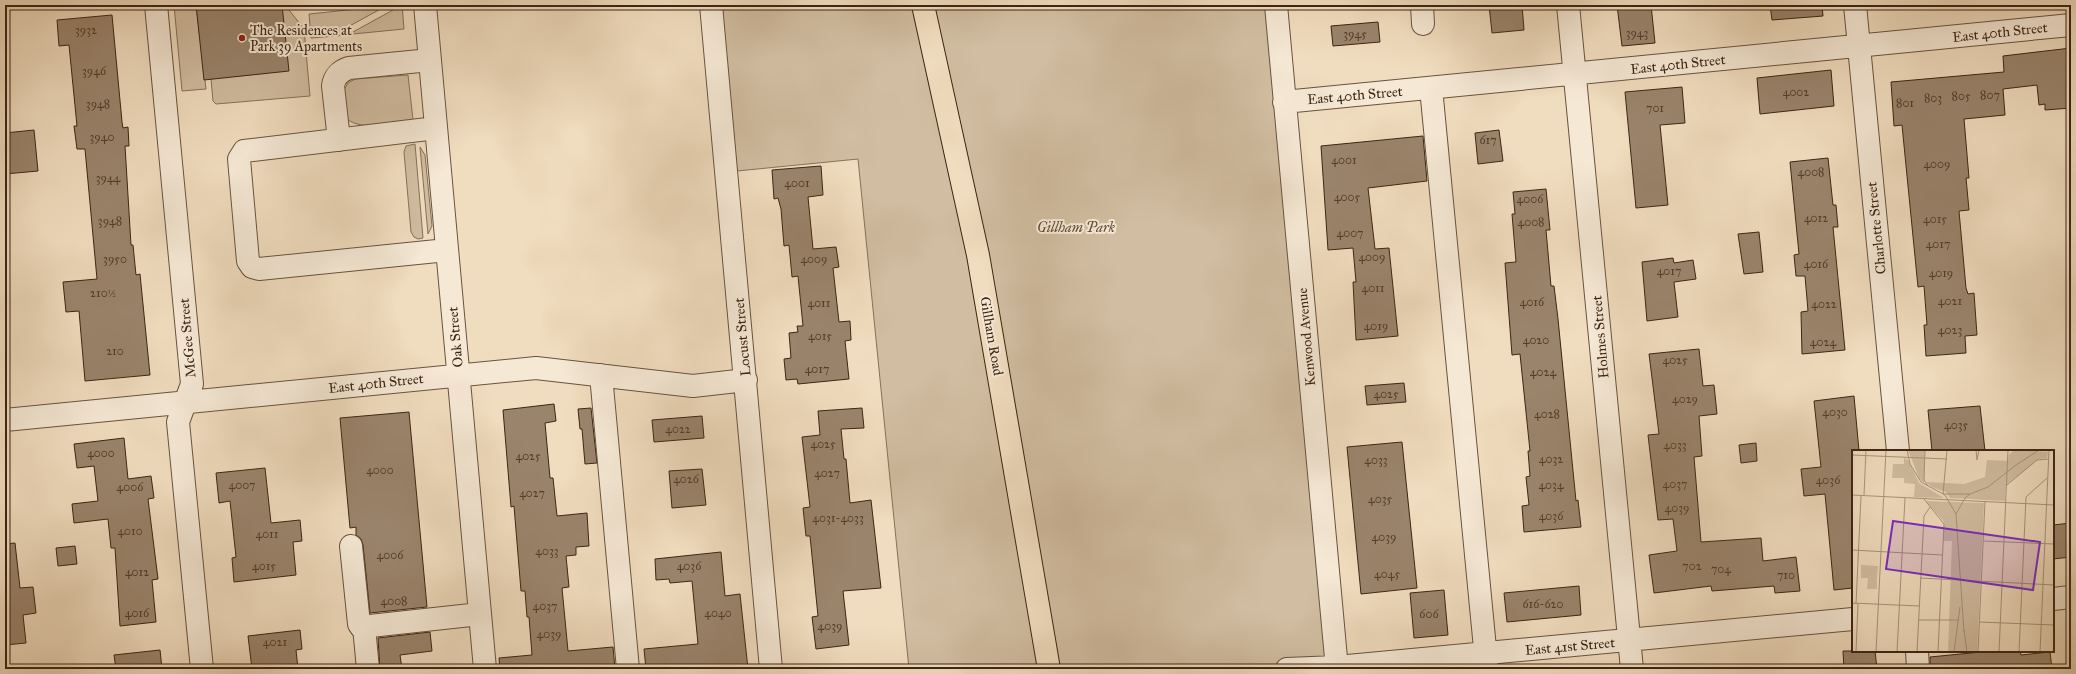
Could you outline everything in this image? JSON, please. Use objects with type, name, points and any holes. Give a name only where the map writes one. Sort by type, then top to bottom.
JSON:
[{"type":"main road","name":"Gillham Road","points":[[923,5],[978,255],[1049,669]]},
{"type":"street","name":"McGee Street","points":[[156,5],[192,384],[178,422],[202,669]]},
{"type":"street","name":"Oak Street","points":[[425,5],[485,669]]},
{"type":"street","name":"Locust Street","points":[[711,5],[771,669]]},
{"type":"street","name":"Kenwood Avenue","points":[[1276,5],[1337,668]]},
{"type":"street","name":"Holmes Street","points":[[1568,5],[1632,669]]},
{"type":"street","name":"Charlotte Street","points":[[1855,5],[1898,450]]},
{"type":"street","name":"East 40th Street","points":[[1284,102],[2071,25]]},
{"type":"street","points":[[339,140],[333,86],[335,79],[340,72],[349,68],[430,60]]},
{"type":"street","points":[[1432,88],[1486,661]]},
{"type":"street","points":[[436,128],[244,150],[239,159],[249,264],[259,269],[447,250]]},
{"type":"street","name":"East 40th Street","points":[[5,420],[536,368],[693,386],[746,380]]},
{"type":"street","points":[[601,375],[628,669]]},
{"type":"street","points":[[351,546],[359,624],[364,627],[480,614]]},
{"type":"street","points":[[2054,599],[2071,597]]},
{"type":"street","name":"East 41st Street","points":[[1287,669],[1486,661],[1629,641],[1852,619]]},
{"type":"street","points":[[364,627],[368,669]]},
{"type":"street","points":[[1917,652],[1918,669]]},
{"type":"green space","points":[[174,5],[196,5],[206,89],[182,91]]},
{"type":"green space","points":[[282,5],[285,5],[304,29],[310,96],[216,104],[213,101],[211,79]]},
{"type":"green space","points":[[402,5],[404,29],[353,34],[353,32]]},
{"type":"green space","name":"Gillham Park","points":[[722,5],[1266,5],[1328,669],[909,669],[858,159],[737,171]]},
{"type":"green space","points":[[386,6],[346,28],[347,35],[311,38],[309,14]]},
{"type":"green space","points":[[408,75],[413,120],[370,126],[354,123],[347,119],[344,90],[348,83],[355,79]]},
{"type":"green space","points":[[415,144],[423,238],[418,239],[414,237],[411,232],[404,152],[406,146]]},
{"type":"green space","points":[[420,147],[425,155],[432,226],[428,234]]},
{"type":"building","name":"The Residences at Park 39 Apartments","points":[[196,5],[282,5],[289,71],[204,80]]},
{"type":"building","points":[[1489,5],[1522,5],[1524,30],[1492,33]]},
{"type":"building","points":[[1617,5],[1651,5],[1655,43],[1622,46]]},
{"type":"building","points":[[1770,5],[1822,5],[1823,16],[1772,20]]},
{"type":"building","points":[[112,15],[122,122],[123,128],[128,127],[129,146],[125,146],[131,245],[133,245],[136,275],[140,274],[150,375],[85,381],[79,311],[66,312],[63,282],[97,279],[85,149],[77,149],[74,126],[77,126],[69,45],[59,46],[57,20]]},
{"type":"building","points":[[1378,22],[1380,42],[1333,46],[1331,26]]},
{"type":"building","points":[[2071,48],[2071,108],[2045,110],[2045,104],[2039,105],[2037,85],[2003,89],[2005,115],[1964,119],[1969,178],[1966,178],[1969,210],[1959,211],[1966,288],[1968,294],[1974,293],[1977,335],[1965,336],[1966,353],[1926,356],[1924,325],[1927,325],[1924,286],[1918,287],[1902,125],[1894,126],[1891,82],[2004,72],[2003,56]]},
{"type":"building","points":[[1831,70],[1834,106],[1760,114],[1757,78]]},
{"type":"building","points":[[1682,87],[1685,123],[1660,125],[1668,205],[1636,208],[1625,92]]},
{"type":"building","points":[[34,130],[38,171],[5,174],[5,133]]},
{"type":"building","points":[[1499,130],[1503,161],[1478,164],[1475,133]]},
{"type":"building","points":[[1423,136],[1427,181],[1368,188],[1375,249],[1389,248],[1398,336],[1356,340],[1353,282],[1356,282],[1353,248],[1328,250],[1321,146]]},
{"type":"building","points":[[1828,158],[1833,205],[1836,205],[1838,227],[1833,227],[1845,350],[1802,354],[1801,312],[1808,311],[1805,276],[1796,276],[1794,255],[1799,254],[1790,162]]},
{"type":"building","points":[[821,166],[823,195],[808,197],[813,249],[836,247],[839,267],[833,268],[839,322],[850,321],[851,340],[845,341],[849,379],[798,384],[797,379],[786,380],[784,359],[791,358],[789,333],[798,332],[797,326],[803,326],[798,276],[792,277],[789,245],[784,246],[781,209],[778,198],[774,199],[772,170]]},
{"type":"building","points":[[1546,189],[1550,230],[1546,230],[1551,286],[1554,286],[1576,501],[1578,500],[1581,527],[1524,532],[1522,506],[1529,505],[1526,477],[1530,476],[1528,451],[1530,451],[1520,354],[1512,355],[1505,263],[1516,262],[1512,214],[1515,214],[1513,192]]},
{"type":"building","points":[[1759,232],[1763,272],[1744,274],[1738,234]]},
{"type":"building","points":[[1673,258],[1674,263],[1693,260],[1696,279],[1674,282],[1678,317],[1647,321],[1642,262]]},
{"type":"building","points":[[1699,349],[1703,386],[1714,385],[1717,414],[1699,416],[1702,456],[1694,457],[1701,542],[1761,538],[1763,561],[1796,557],[1800,591],[1775,593],[1774,586],[1712,591],[1711,586],[1654,593],[1649,555],[1677,551],[1673,519],[1658,520],[1648,435],[1659,434],[1649,354]]},
{"type":"building","points":[[1404,383],[1406,402],[1367,405],[1365,386]]},
{"type":"building","points":[[1854,396],[1859,450],[1852,450],[1852,588],[1834,590],[1825,494],[1804,496],[1801,469],[1821,467],[1814,401]]},
{"type":"building","points":[[554,404],[556,421],[545,423],[550,478],[553,478],[557,516],[587,513],[589,546],[576,547],[576,555],[566,556],[569,587],[562,588],[568,651],[613,647],[615,669],[500,669],[499,658],[532,655],[525,591],[521,591],[514,506],[511,507],[503,410]]},
{"type":"building","points":[[1980,406],[1985,450],[1932,450],[1928,410]]},
{"type":"building","points":[[591,408],[597,463],[585,464],[582,429],[580,429],[578,409]]},
{"type":"building","points":[[862,408],[864,428],[841,429],[844,459],[846,459],[850,503],[871,500],[881,588],[843,591],[849,645],[816,649],[812,617],[818,616],[810,536],[806,536],[803,508],[810,507],[802,437],[820,435],[818,411]]},
{"type":"building","points":[[409,412],[427,607],[370,613],[363,545],[361,539],[356,535],[356,527],[350,528],[340,418]]},
{"type":"building","points":[[702,416],[704,438],[654,442],[652,420]]},
{"type":"building","points":[[124,438],[128,479],[151,476],[154,498],[148,499],[158,579],[152,580],[156,622],[120,626],[115,548],[111,548],[108,519],[74,523],[72,504],[98,501],[94,466],[77,468],[74,444]]},
{"type":"building","points":[[1402,442],[1417,588],[1361,594],[1347,447]]},
{"type":"building","points":[[1756,443],[1757,461],[1741,463],[1739,445]]},
{"type":"building","points":[[265,468],[271,523],[300,520],[302,541],[293,542],[296,575],[234,582],[232,558],[236,557],[230,501],[219,503],[216,473]]},
{"type":"building","points":[[702,469],[706,505],[672,508],[669,471]]},
{"type":"building","points":[[2071,523],[2071,557],[2054,559],[2054,525]]},
{"type":"building","points":[[15,543],[20,588],[33,587],[36,613],[23,615],[26,643],[5,645],[5,544]]},
{"type":"building","points":[[75,546],[77,564],[58,566],[56,548]]},
{"type":"building","points":[[721,552],[725,596],[740,594],[748,669],[646,669],[644,649],[698,644],[692,581],[670,583],[669,579],[656,580],[655,559]]},
{"type":"building","points":[[1579,586],[1581,615],[1507,622],[1504,593]]},
{"type":"building","points":[[1444,590],[1448,635],[1414,638],[1410,593]]},
{"type":"building","points":[[300,630],[302,649],[296,650],[298,669],[252,669],[248,636]]},
{"type":"building","points":[[430,632],[432,651],[400,655],[402,669],[380,669],[378,638]]},
{"type":"building","points":[[160,650],[162,669],[116,669],[114,655]]},
{"type":"building","points":[[1843,651],[1875,652],[1877,669],[1844,669]]},
{"type":"building","points":[[1981,652],[2020,652],[2021,655],[2050,652],[2052,669],[1930,669],[1930,657]]},
{"type":"place","name":"The Residences at Park 39 Apartments","points":[[242,38]]}]
